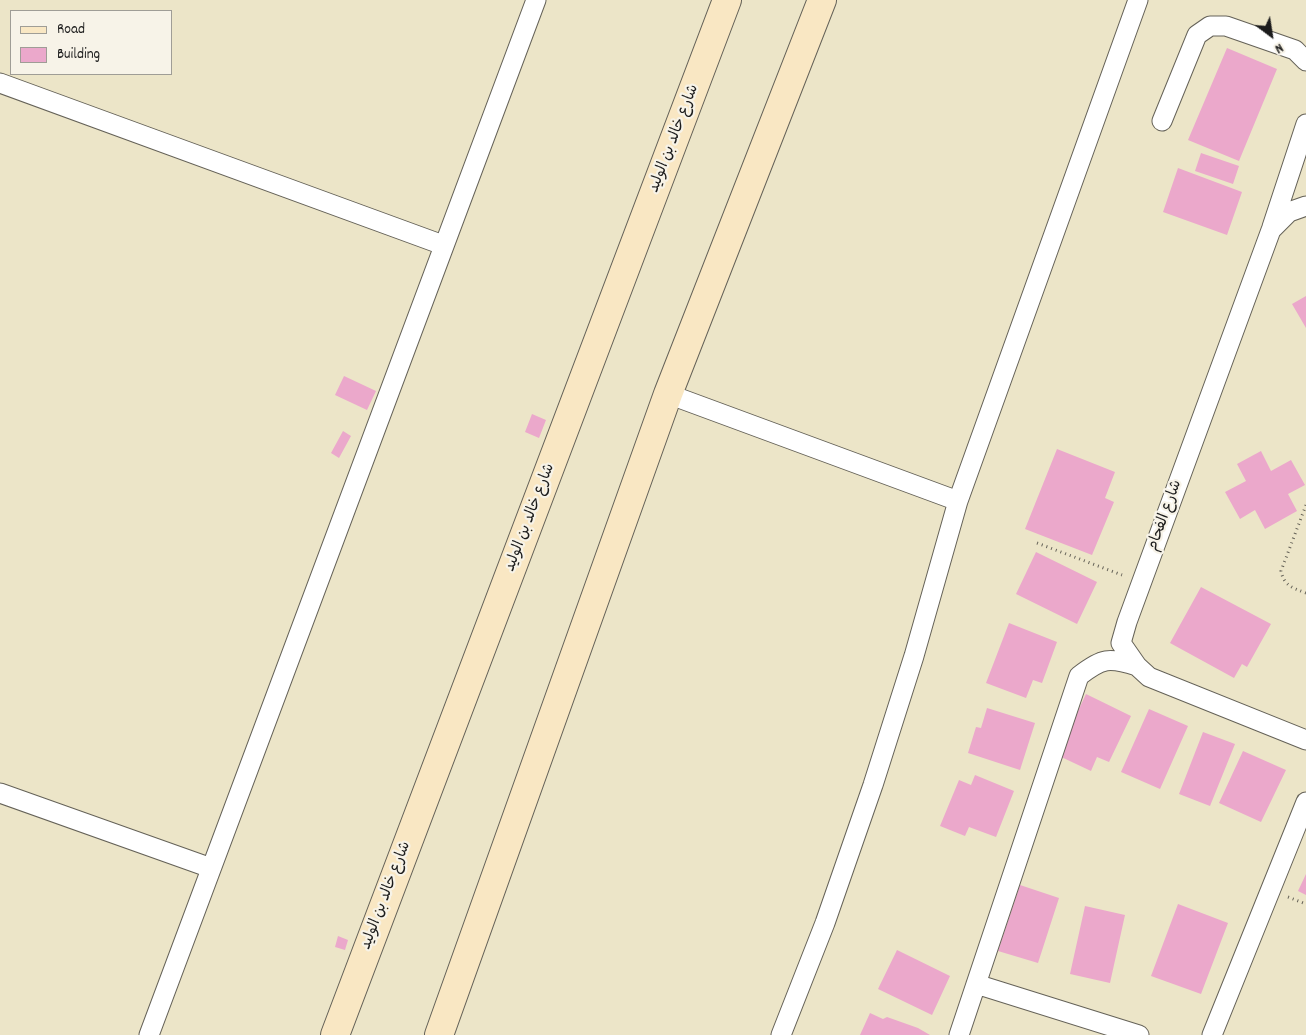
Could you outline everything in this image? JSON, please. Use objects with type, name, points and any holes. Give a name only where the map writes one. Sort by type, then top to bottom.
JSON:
[{"type":"main road","name":"شارع خالد بن الوليد","points":[[334,1035],[727,0]]},
{"type":"main road","points":[[439,1035],[668,394],[822,0]]},
{"type":"street","points":[[149,1035],[536,0]]},
{"type":"street","points":[[781,1035],[824,923],[873,785],[914,656],[958,501],[1138,0]]},
{"type":"street","points":[[1162,121],[1197,35],[1210,26],[1226,26],[1295,50],[1306,61]]},
{"type":"street","points":[[0,83],[444,245]]},
{"type":"street","points":[[1271,230],[1306,124]]},
{"type":"street","name":"شارع الفحام","points":[[1306,206],[1289,212],[1271,230],[1121,643],[1137,666],[1149,678],[1306,740]]},
{"type":"street","points":[[668,394],[958,501]]},
{"type":"street","points":[[959,1035],[1079,676],[1096,663],[1117,660],[1137,666]]},
{"type":"street","points":[[0,793],[212,868]]},
{"type":"street","points":[[1212,1035],[1306,802]]},
{"type":"street","points":[[976,984],[1139,1035]]},
{"type":"path","points":[[1306,505],[1281,572],[1285,583],[1306,593]]},
{"type":"path","points":[[1037,543],[1142,582]]},
{"type":"building","points":[[1227,48],[1277,69],[1239,161],[1188,140]]},
{"type":"building","points":[[1201,153],[1239,166],[1233,184],[1195,171]]},
{"type":"building","points":[[1178,168],[1242,192],[1227,235],[1163,212]]},
{"type":"building","points":[[1306,296],[1306,328],[1292,304]]},
{"type":"building","points":[[344,376],[376,391],[367,410],[335,395]]},
{"type":"building","points":[[532,414],[546,420],[539,438],[525,432]]},
{"type":"building","points":[[343,431],[351,436],[339,458],[331,453]]},
{"type":"building","points":[[1057,449],[1115,472],[1105,498],[1114,502],[1092,555],[1025,529]]},
{"type":"building","points":[[1261,451],[1271,471],[1291,460],[1305,485],[1288,494],[1297,511],[1265,529],[1255,510],[1240,519],[1225,492],[1246,481],[1237,464]]},
{"type":"building","points":[[1036,552],[1097,582],[1077,624],[1016,594]]},
{"type":"building","points":[[1201,587],[1271,624],[1247,667],[1242,664],[1234,678],[1170,643]]},
{"type":"building","points":[[1009,623],[1057,642],[1042,683],[1033,680],[1026,698],[986,683]]},
{"type":"building","points":[[1086,694],[1131,716],[1109,762],[1097,757],[1091,771],[1057,755]]},
{"type":"building","points":[[987,708],[1035,723],[1020,770],[968,753],[976,727],[981,728]]},
{"type":"building","points":[[1149,709],[1188,726],[1160,789],[1121,772]]},
{"type":"building","points":[[1203,732],[1235,744],[1210,806],[1179,794]]},
{"type":"building","points":[[1243,751],[1286,770],[1261,822],[1219,803]]},
{"type":"building","points":[[975,775],[1014,791],[996,837],[969,827],[965,836],[940,826],[959,780],[971,785]]},
{"type":"building","points":[[1306,874],[1306,895],[1298,891]]},
{"type":"building","points":[[1020,885],[1059,898],[1038,963],[998,951]]},
{"type":"building","points":[[1178,904],[1228,923],[1201,994],[1151,976]]},
{"type":"building","points":[[1085,906],[1125,915],[1110,983],[1070,974]]},
{"type":"building","points":[[338,936],[348,940],[345,950],[335,947]]},
{"type":"building","points":[[897,950],[950,976],[932,1015],[878,989]]},
{"type":"building","points":[[870,1013],[883,1019],[887,1017],[918,1028],[930,1035],[860,1035]]}]
